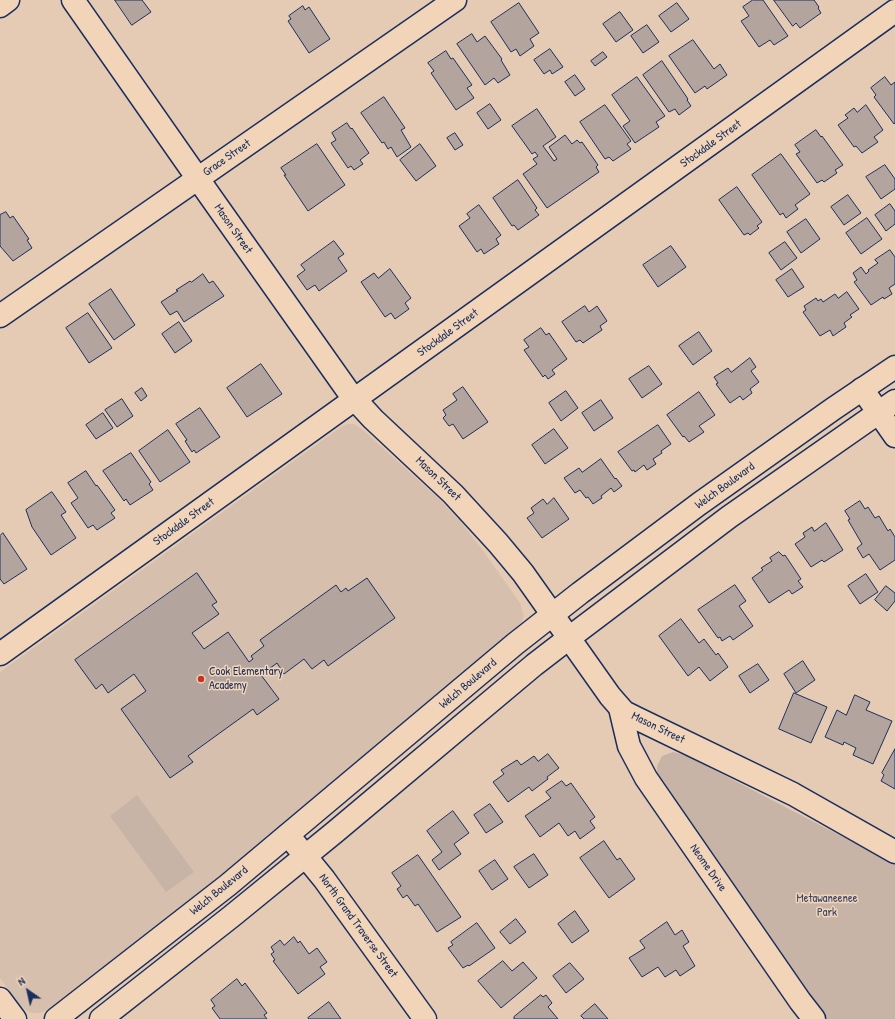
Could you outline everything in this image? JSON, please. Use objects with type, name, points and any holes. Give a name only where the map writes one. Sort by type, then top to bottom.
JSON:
[{"type":"street","points":[[0,6],[8,0]]},
{"type":"street","name":"Mason Street","points":[[73,0],[198,179],[355,399],[373,419],[423,464],[469,510],[511,557],[620,708],[636,718],[793,794],[895,852]]},
{"type":"street","name":"Grace Street","points":[[0,316],[455,0]]},
{"type":"street","name":"Stockdale Street","points":[[0,654],[895,11]]},
{"type":"street","name":"Welch Boulevard","points":[[56,1019],[180,923],[288,835],[552,614],[699,504],[895,367]]},
{"type":"street","points":[[862,389],[887,407],[895,436]]},
{"type":"street","points":[[101,1019],[185,954],[306,856],[431,750],[569,638],[729,517],[887,407]]},
{"type":"street","name":"Neome Drive","points":[[620,708],[629,746],[646,778],[814,1019]]},
{"type":"street","name":"North Grand Traverse Street","points":[[288,835],[306,856],[425,1019]]},
{"type":"street","points":[[0,998],[15,1019]]},
{"type":"shaded area","points":[[347,424],[354,424],[363,430],[438,498],[460,521],[520,603],[524,616],[521,623],[278,828],[160,924],[53,1007],[40,1013],[32,1013],[27,1011],[19,1004],[0,978],[0,672]]},
{"type":"green space","name":"Metawaneenee Park","points":[[673,752],[685,755],[895,864],[895,1019],[826,1019],[823,1017],[657,777],[657,766],[662,756]]},
{"type":"green space","points":[[137,795],[194,872],[166,892],[110,816]]},
{"type":"building","points":[[115,0],[142,0],[151,12],[132,25]]},
{"type":"building","points":[[753,0],[763,0],[788,36],[774,45],[770,40],[759,47],[741,21],[749,16],[743,7]]},
{"type":"building","points":[[774,0],[814,0],[821,13],[800,28],[796,23],[793,26]]},
{"type":"building","points":[[519,3],[539,33],[530,39],[534,46],[520,56],[516,49],[511,52],[491,22]]},
{"type":"building","points":[[677,3],[689,19],[671,32],[659,16]]},
{"type":"building","points":[[303,6],[305,10],[309,7],[330,39],[309,53],[288,21],[291,19],[289,16]]},
{"type":"building","points":[[620,12],[633,30],[616,42],[603,24]]},
{"type":"building","points":[[647,25],[659,42],[643,53],[631,36]]},
{"type":"building","points":[[472,34],[477,42],[485,36],[502,59],[501,60],[510,75],[498,83],[494,78],[485,85],[457,44]]},
{"type":"building","points":[[693,40],[714,69],[720,64],[727,75],[707,89],[705,86],[695,93],[669,56]]},
{"type":"building","points":[[550,49],[563,67],[552,74],[550,70],[544,74],[534,60]]},
{"type":"building","points":[[446,51],[451,59],[453,58],[472,85],[467,88],[474,98],[456,110],[431,73],[434,71],[428,63]]},
{"type":"building","points":[[603,52],[607,57],[595,66],[591,61]]},
{"type":"building","points":[[662,61],[688,99],[687,100],[691,106],[679,115],[675,109],[669,112],[643,75]]},
{"type":"building","points":[[575,75],[585,89],[575,96],[565,82]]},
{"type":"building","points":[[637,77],[665,116],[656,122],[659,127],[635,143],[623,126],[630,121],[612,95]]},
{"type":"building","points":[[885,77],[891,85],[895,82],[894,124],[874,97],[876,95],[871,88]]},
{"type":"building","points":[[384,97],[405,128],[401,130],[411,147],[397,157],[391,147],[388,149],[384,142],[382,143],[361,113]]},
{"type":"building","points":[[490,104],[501,120],[488,129],[477,113]]},
{"type":"building","points":[[605,105],[631,141],[627,144],[631,149],[613,161],[609,157],[605,159],[580,122]]},
{"type":"building","points":[[866,105],[883,130],[874,137],[878,142],[862,153],[856,146],[854,147],[838,125],[848,118],[845,115],[854,108],[857,112]]},
{"type":"building","points":[[537,109],[556,137],[543,146],[554,161],[557,159],[549,147],[565,135],[572,144],[577,140],[580,143],[582,142],[598,165],[596,167],[599,172],[547,208],[523,174],[537,164],[533,159],[538,156],[535,152],[532,154],[512,126]]},
{"type":"building","points":[[347,123],[369,153],[360,160],[363,164],[354,170],[351,166],[348,168],[331,143],[336,140],[332,133]]},
{"type":"building","points":[[816,130],[843,165],[835,170],[837,173],[824,182],[822,180],[817,183],[796,154],[800,152],[795,145]]},
{"type":"building","points":[[455,133],[463,145],[455,150],[447,138]]},
{"type":"building","points":[[317,144],[345,185],[308,211],[281,168]]},
{"type":"building","points":[[420,144],[436,166],[416,181],[400,160]]},
{"type":"building","points":[[781,154],[810,194],[795,205],[798,209],[786,218],[783,213],[780,215],[752,175]]},
{"type":"building","points":[[885,165],[895,179],[895,189],[881,199],[866,177]]},
{"type":"building","points":[[518,180],[537,208],[535,210],[539,215],[518,230],[514,225],[512,226],[493,198]]},
{"type":"building","points":[[737,187],[762,222],[757,226],[759,228],[750,235],[748,233],[744,235],[719,200]]},
{"type":"building","points":[[848,195],[861,213],[844,225],[831,207]]},
{"type":"building","points":[[890,204],[895,211],[895,224],[886,231],[875,215]]},
{"type":"building","points":[[479,205],[501,235],[496,239],[499,244],[484,254],[481,249],[477,252],[459,226],[470,218],[467,214]]},
{"type":"building","points":[[6,212],[10,218],[13,216],[29,239],[27,240],[32,248],[13,261],[0,246],[0,215]]},
{"type":"building","points":[[867,218],[882,239],[861,254],[846,233]]},
{"type":"building","points":[[806,219],[820,239],[801,253],[787,232]]},
{"type":"building","points":[[334,241],[344,254],[338,258],[347,271],[319,291],[315,285],[307,290],[297,276],[305,270],[301,265]]},
{"type":"building","points":[[785,242],[797,258],[781,270],[769,253]]},
{"type":"building","points":[[671,246],[686,267],[658,287],[643,265]]},
{"type":"building","points":[[890,250],[895,257],[895,284],[889,288],[892,294],[884,299],[883,297],[871,305],[854,282],[857,280],[853,273],[861,267],[866,274],[869,271],[868,270],[878,263],[875,260]]},
{"type":"building","points":[[390,269],[411,298],[405,303],[409,309],[395,319],[391,313],[385,317],[361,282],[374,273],[378,278]]},
{"type":"building","points":[[792,269],[804,287],[788,297],[776,280]]},
{"type":"building","points":[[203,274],[209,283],[213,281],[224,296],[184,322],[177,311],[170,315],[161,302],[178,291],[176,290]]},
{"type":"building","points":[[111,289],[135,325],[114,340],[89,304]]},
{"type":"building","points":[[847,292],[859,309],[850,315],[852,317],[844,323],[846,327],[833,336],[830,330],[820,336],[803,312],[806,310],[804,306],[816,298],[818,301],[821,299],[823,302],[835,294],[838,298]]},
{"type":"building","points":[[585,306],[589,312],[597,306],[607,321],[600,326],[602,330],[583,343],[580,340],[576,342],[562,322]]},
{"type":"building","points":[[88,313],[112,348],[89,363],[66,328]]},
{"type":"building","points":[[179,322],[192,341],[175,353],[162,334]]},
{"type":"building","points":[[541,328],[546,335],[549,333],[567,359],[552,370],[555,374],[548,379],[545,375],[543,377],[524,350],[529,347],[524,340]]},
{"type":"building","points":[[699,332],[712,351],[693,365],[679,346]]},
{"type":"building","points":[[750,358],[756,367],[751,371],[759,382],[750,389],[752,393],[743,400],[740,396],[730,403],[716,384],[718,383],[714,377],[728,368],[731,372]]},
{"type":"building","points":[[261,364],[282,394],[247,417],[227,388]]},
{"type":"building","points":[[649,366],[662,384],[642,398],[629,379]]},
{"type":"building","points":[[463,387],[488,422],[463,439],[453,424],[449,426],[443,418],[446,415],[443,410],[457,400],[453,394]]},
{"type":"building","points":[[142,388],[147,396],[141,401],[135,393]]},
{"type":"building","points":[[566,391],[578,408],[561,421],[549,403]]},
{"type":"building","points":[[699,392],[715,415],[699,426],[704,432],[689,442],[684,436],[683,437],[667,415]]},
{"type":"building","points":[[122,399],[133,416],[117,427],[105,410]]},
{"type":"building","points":[[601,400],[613,418],[594,431],[582,413]]},
{"type":"building","points":[[200,408],[220,437],[196,453],[194,450],[192,452],[185,441],[187,440],[176,424]]},
{"type":"building","points":[[103,413],[113,428],[96,439],[86,425]]},
{"type":"building","points":[[658,425],[671,444],[653,459],[656,464],[647,470],[644,465],[635,472],[634,470],[632,471],[618,452]]},
{"type":"building","points":[[554,429],[568,448],[545,464],[532,445]]},
{"type":"building","points":[[168,430],[190,462],[160,482],[139,451]]},
{"type":"building","points":[[131,453],[151,482],[149,484],[153,490],[130,505],[126,499],[124,501],[103,471]]},
{"type":"building","points":[[601,459],[615,479],[616,478],[622,486],[614,492],[611,488],[601,496],[602,498],[593,504],[580,490],[575,493],[564,478],[579,468],[582,472]]},
{"type":"building","points":[[86,471],[115,510],[111,513],[115,518],[97,530],[93,525],[88,528],[71,503],[78,498],[68,483]]},
{"type":"building","points":[[52,492],[66,512],[61,515],[76,538],[51,555],[32,527],[26,510]]},
{"type":"building","points":[[554,498],[569,519],[542,538],[527,518],[534,513],[531,508],[543,499],[547,504]]},
{"type":"building","points":[[860,501],[865,509],[868,507],[875,518],[879,516],[888,531],[890,529],[895,537],[895,560],[880,570],[869,554],[863,558],[857,548],[862,544],[848,520],[850,519],[845,511]]},
{"type":"building","points":[[826,523],[843,550],[824,562],[822,560],[811,567],[795,544],[805,537],[803,533],[812,527],[814,531]]},
{"type":"building","points":[[3,533],[27,569],[4,584],[0,579],[0,536]]},
{"type":"building","points":[[779,552],[783,556],[785,555],[801,579],[798,581],[803,587],[792,594],[789,590],[769,603],[752,578],[763,570],[761,568],[772,561],[770,558]]},
{"type":"building","name":"Cook Elementary Academy","points":[[197,573],[217,602],[212,605],[219,614],[192,633],[204,649],[228,632],[249,662],[253,659],[251,656],[264,646],[260,640],[336,585],[341,592],[346,588],[348,591],[367,578],[395,618],[328,666],[324,660],[312,669],[304,659],[284,674],[277,663],[261,675],[279,699],[257,715],[253,709],[188,756],[193,762],[170,778],[121,709],[146,691],[134,674],[108,693],[102,684],[96,689],[75,660]]},
{"type":"building","points":[[866,574],[878,592],[860,604],[848,586]]},
{"type":"building","points":[[735,585],[746,601],[739,606],[753,626],[733,640],[730,636],[722,641],[720,637],[718,638],[698,610]]},
{"type":"building","points":[[886,586],[895,593],[895,601],[887,611],[875,600]]},
{"type":"building","points":[[681,619],[699,643],[704,639],[716,655],[718,653],[728,667],[710,681],[699,667],[688,676],[659,636]]},
{"type":"building","points":[[803,661],[815,680],[796,693],[784,674]]},
{"type":"building","points":[[758,664],[769,680],[750,693],[739,676]]},
{"type":"building","points":[[794,693],[827,707],[811,743],[779,729]]},
{"type":"building","points":[[855,695],[870,702],[866,710],[892,721],[873,764],[853,755],[856,748],[844,742],[843,745],[825,737],[837,710],[846,715]]},
{"type":"building","points":[[895,749],[895,789],[881,781],[884,775],[882,773]]},
{"type":"building","points":[[548,754],[559,768],[547,777],[548,779],[532,791],[529,787],[508,802],[493,782],[504,774],[501,770],[517,760],[521,765],[534,756],[538,761]]},
{"type":"building","points":[[562,781],[566,786],[571,783],[595,817],[590,821],[595,828],[580,839],[575,831],[568,836],[559,823],[540,837],[525,816],[551,798],[546,792]]},
{"type":"building","points":[[490,804],[503,822],[486,833],[474,815]]},
{"type":"building","points":[[453,811],[469,833],[454,844],[461,854],[439,870],[432,860],[442,852],[427,831]]},
{"type":"building","points":[[604,841],[617,860],[620,858],[635,879],[609,898],[580,858]]},
{"type":"building","points":[[534,854],[548,875],[529,888],[514,867]]},
{"type":"building","points":[[418,855],[461,917],[437,932],[418,904],[415,906],[407,895],[403,898],[397,889],[401,886],[392,873]]},
{"type":"building","points":[[495,860],[508,879],[492,890],[479,871]]},
{"type":"building","points":[[575,911],[589,931],[572,943],[558,924]]},
{"type":"building","points":[[516,919],[526,932],[510,944],[500,932]]},
{"type":"building","points":[[667,922],[675,935],[682,930],[689,942],[683,946],[695,966],[680,976],[676,970],[665,977],[658,967],[642,977],[629,958],[645,948],[640,941]]},
{"type":"building","points":[[477,923],[495,948],[469,966],[468,965],[463,968],[448,948],[453,945],[451,942]]},
{"type":"building","points":[[294,937],[298,943],[300,941],[309,954],[317,948],[327,962],[320,967],[325,974],[298,994],[273,961],[275,960],[271,954],[274,952],[271,947],[280,940],[284,945]]},
{"type":"building","points":[[503,961],[512,971],[523,962],[537,978],[501,1008],[478,981]]},
{"type":"building","points":[[570,963],[584,979],[566,993],[553,976]]},
{"type":"building","points":[[237,979],[242,986],[245,983],[267,1013],[264,1015],[267,1019],[220,1019],[212,1008],[215,1006],[211,1000]]},
{"type":"building","points":[[541,995],[543,997],[546,995],[552,1003],[548,1007],[558,1019],[514,1019],[514,1017]]},
{"type":"building","points":[[329,1002],[341,1019],[308,1018]]},
{"type":"building","points":[[595,1004],[608,1019],[584,1019],[581,1016]]},
{"type":"place","name":"Cook Elementary Academy","points":[[201,679]]}]
